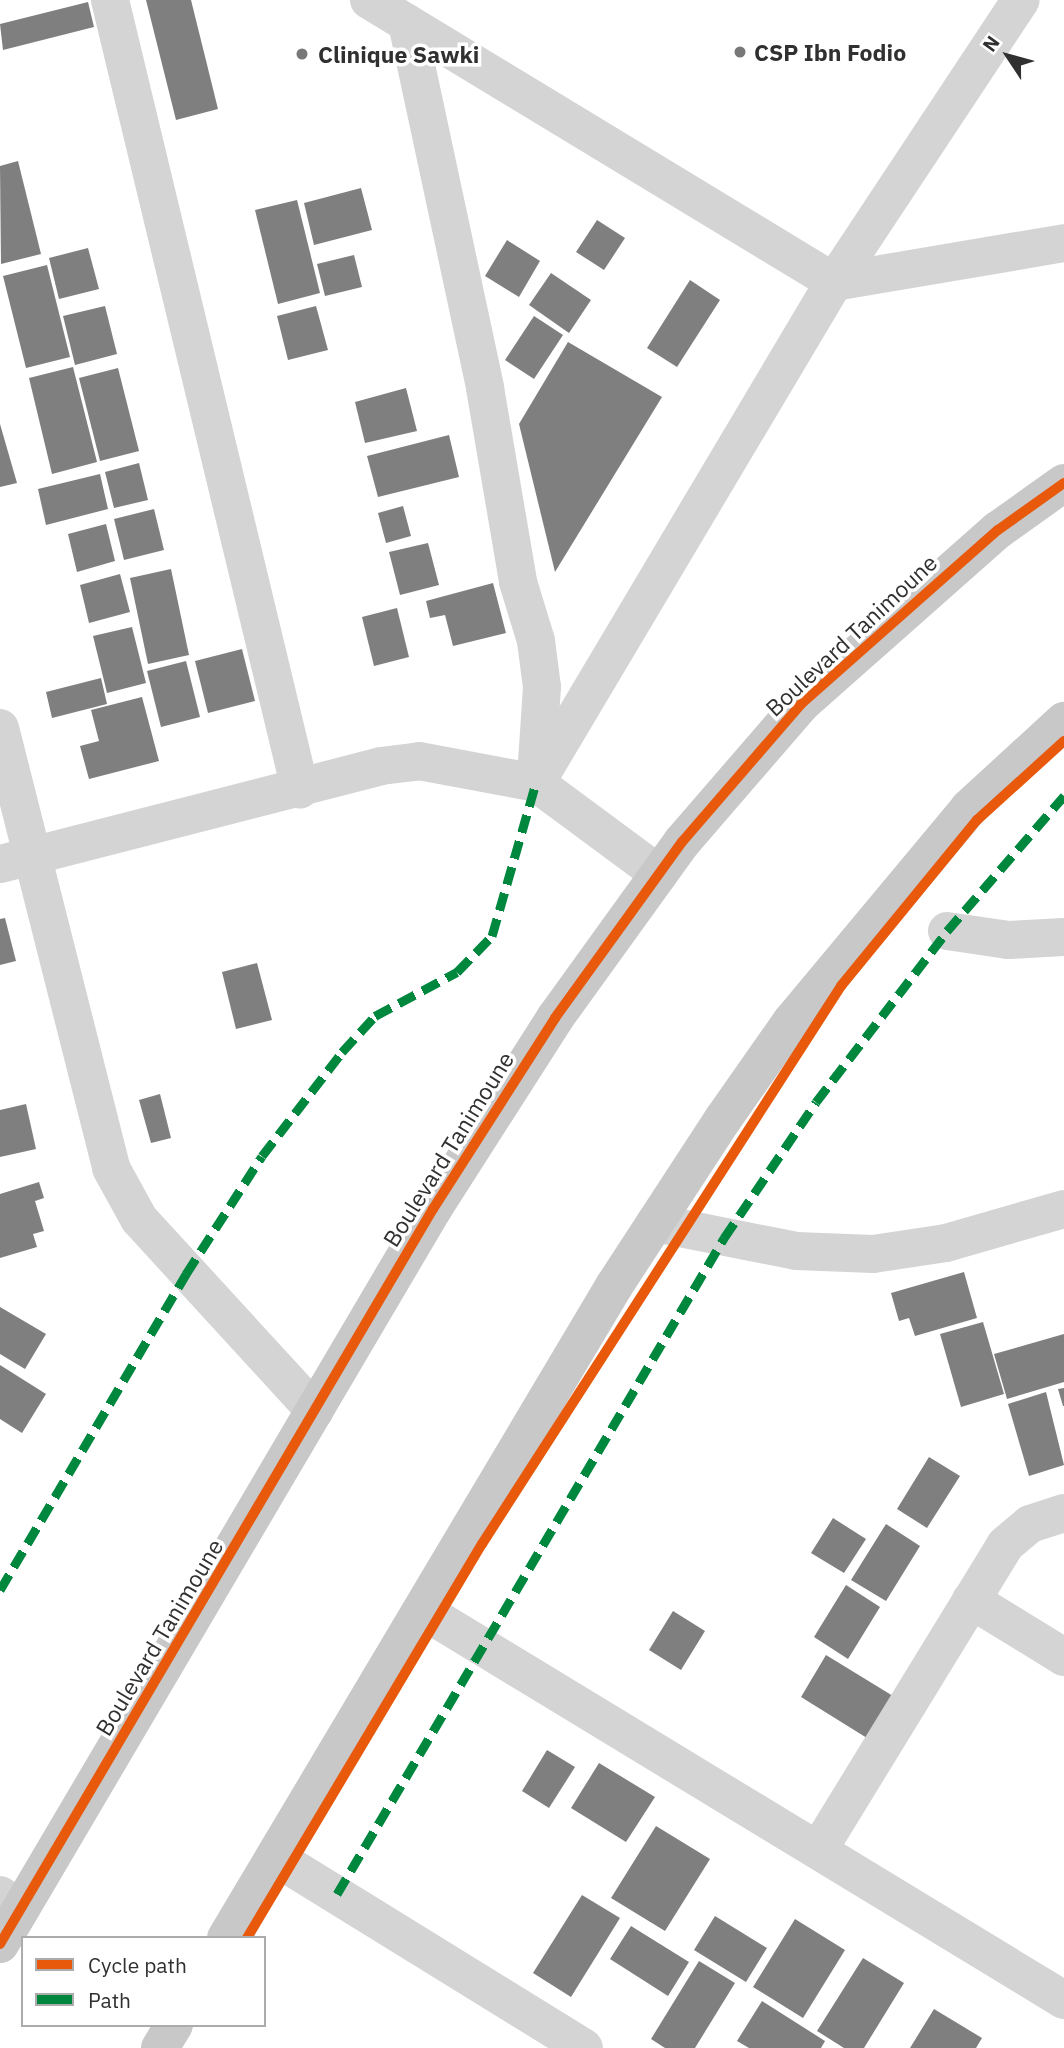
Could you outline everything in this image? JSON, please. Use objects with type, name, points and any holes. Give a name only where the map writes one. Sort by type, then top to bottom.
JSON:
[{"type":"main road","name":"Boulevard Tanimoune","points":[[0,1944],[10,1902],[315,1411],[433,1209],[548,1029],[659,874],[801,704],[998,530],[1064,483]]},
{"type":"main road","points":[[227,1936],[655,1223],[791,1022],[969,808],[1064,721]]},
{"type":"main road","points":[[160,2048],[173,2027]]},
{"type":"street","points":[[110,0],[300,789]]},
{"type":"street","points":[[369,0],[834,282],[1064,243]]},
{"type":"street","points":[[536,783],[834,282],[1021,0]]},
{"type":"street","points":[[407,23],[485,388],[518,582],[536,641],[542,687],[536,783]]},
{"type":"street","points":[[0,728],[15,861],[111,1168],[139,1219],[315,1411]]},
{"type":"street","points":[[15,861],[381,766],[419,761],[536,783],[659,874]]},
{"type":"street","points":[[947,931],[1009,940],[1064,937]]},
{"type":"street","points":[[655,1223],[796,1251],[873,1254],[946,1243],[1064,1209]]},
{"type":"street","points":[[819,1849],[1005,1545],[1030,1524],[1064,1513]]},
{"type":"street","points":[[971,1600],[1064,1657]]},
{"type":"street","points":[[422,1610],[1064,2000]]},
{"type":"street","points":[[275,1857],[584,2048]]},
{"type":"building","points":[[146,0],[191,0],[218,109],[176,120]]},
{"type":"building","points":[[88,2],[94,27],[3,50],[0,24]]},
{"type":"building","points":[[18,161],[41,254],[1,264],[0,166]]},
{"type":"building","points":[[361,188],[372,230],[314,245],[304,203]]},
{"type":"building","points":[[297,200],[320,293],[278,304],[255,210]]},
{"type":"building","points":[[597,220],[625,238],[604,270],[576,252]]},
{"type":"building","points":[[507,240],[540,261],[519,297],[485,276]]},
{"type":"building","points":[[88,248],[99,289],[59,299],[49,258]]},
{"type":"building","points":[[354,255],[362,287],[325,296],[317,264]]},
{"type":"building","points":[[47,265],[70,357],[26,368],[3,276]]},
{"type":"building","points":[[551,273],[591,300],[569,333],[529,305]]},
{"type":"building","points":[[690,280],[720,300],[677,367],[647,348]]},
{"type":"building","points":[[105,306],[117,354],[75,365],[63,316]]},
{"type":"building","points":[[316,306],[328,350],[288,360],[277,316]]},
{"type":"building","points":[[534,316],[563,335],[534,379],[505,360]]},
{"type":"building","points":[[568,342],[662,397],[555,572],[519,424]]},
{"type":"building","points":[[73,367],[97,462],[52,474],[29,378]]},
{"type":"building","points":[[118,368],[139,451],[100,461],[79,378]]},
{"type":"building","points":[[406,388],[417,431],[365,443],[355,402]]},
{"type":"building","points":[[0,424],[17,483],[0,487]]},
{"type":"building","points":[[449,435],[459,477],[378,497],[367,456]]},
{"type":"building","points":[[139,463],[148,500],[114,508],[105,472]]},
{"type":"building","points":[[100,474],[108,509],[46,525],[38,489]]},
{"type":"building","points":[[403,506],[411,536],[386,543],[378,513]]},
{"type":"building","points":[[154,509],[164,550],[124,560],[114,519]]},
{"type":"building","points":[[106,524],[115,561],[77,572],[68,534]]},
{"type":"building","points":[[428,543],[439,585],[400,595],[389,552]]},
{"type":"building","points":[[171,569],[189,655],[148,664],[130,578]]},
{"type":"building","points":[[120,574],[130,612],[89,623],[80,585]]},
{"type":"building","points":[[493,583],[506,633],[453,646],[445,615],[430,618],[426,601]]},
{"type":"building","points":[[397,608],[409,657],[374,666],[362,617]]},
{"type":"building","points":[[132,627],[146,683],[107,693],[93,636]]},
{"type":"building","points":[[242,649],[255,701],[208,713],[195,661]]},
{"type":"building","points":[[186,661],[200,717],[161,727],[147,671]]},
{"type":"building","points":[[101,678],[107,704],[52,718],[46,692]]},
{"type":"building","points":[[142,697],[159,761],[89,779],[80,746],[99,741],[91,710]]},
{"type":"building","points":[[5,918],[16,961],[0,965],[0,919]]},
{"type":"building","points":[[257,963],[272,1020],[236,1029],[222,972]]},
{"type":"building","points":[[160,1094],[171,1138],[151,1143],[139,1100]]},
{"type":"building","points":[[26,1104],[36,1149],[0,1157],[0,1110]]},
{"type":"building","points":[[39,1182],[44,1198],[35,1201],[44,1231],[33,1234],[37,1247],[0,1258],[0,1194]]},
{"type":"building","points":[[964,1272],[977,1318],[915,1336],[909,1318],[899,1321],[891,1293]]},
{"type":"building","points":[[0,1307],[46,1334],[25,1369],[0,1354]]},
{"type":"building","points":[[983,1322],[1004,1394],[961,1407],[940,1334]]},
{"type":"building","points":[[1064,1334],[1064,1382],[1007,1399],[994,1354]]},
{"type":"building","points":[[0,1365],[46,1394],[22,1433],[0,1419]]},
{"type":"building","points":[[1064,1388],[1064,1406],[1063,1406],[1058,1389]]},
{"type":"building","points":[[1046,1392],[1064,1465],[1029,1476],[1008,1404]]},
{"type":"building","points":[[929,1457],[960,1476],[927,1528],[897,1509]]},
{"type":"building","points":[[833,1518],[866,1539],[844,1573],[811,1553]]},
{"type":"building","points":[[886,1524],[920,1546],[886,1601],[851,1580]]},
{"type":"building","points":[[846,1585],[880,1607],[848,1659],[814,1637]]},
{"type":"building","points":[[673,1611],[705,1631],[681,1670],[649,1650]]},
{"type":"building","points":[[826,1655],[893,1696],[867,1738],[801,1697]]},
{"type":"building","points":[[547,1750],[575,1767],[549,1808],[522,1791]]},
{"type":"building","points":[[599,1763],[655,1797],[626,1842],[571,1808]]},
{"type":"building","points":[[656,1826],[710,1859],[665,1931],[611,1898]]},
{"type":"building","points":[[582,1895],[620,1918],[571,1997],[533,1973]]},
{"type":"building","points":[[715,1916],[767,1948],[746,1982],[694,1950]]},
{"type":"building","points":[[795,1919],[845,1950],[803,2018],[753,1987]]},
{"type":"building","points":[[631,1926],[689,1962],[668,1996],[610,1959]]},
{"type":"building","points":[[863,1958],[904,1983],[864,2048],[844,2048],[817,2031]]},
{"type":"building","points":[[699,1961],[735,1983],[695,2048],[665,2048],[651,2039]]},
{"type":"building","points":[[762,2001],[825,2041],[821,2048],[749,2048],[737,2041]]},
{"type":"building","points":[[934,2009],[982,2038],[976,2048],[910,2048]]},
{"type":"marked path","points":[[0,1590],[186,1274],[262,1156],[342,1052],[375,1016],[457,972],[492,936],[536,783]]},
{"type":"marked path","points":[[337,1894],[724,1238],[816,1102],[947,931],[1064,796]]},
{"type":"cycle path","points":[[0,1944],[433,1209],[555,1018],[682,842],[801,704],[998,530],[1064,483]]},
{"type":"cycle path","points":[[248,1936],[482,1544],[841,986],[977,820],[1064,741]]},
{"type":"place","name":"CSP Ibn Fodio","points":[[740,52]]},
{"type":"place","name":"Clinique Sawki","points":[[302,54]]}]
